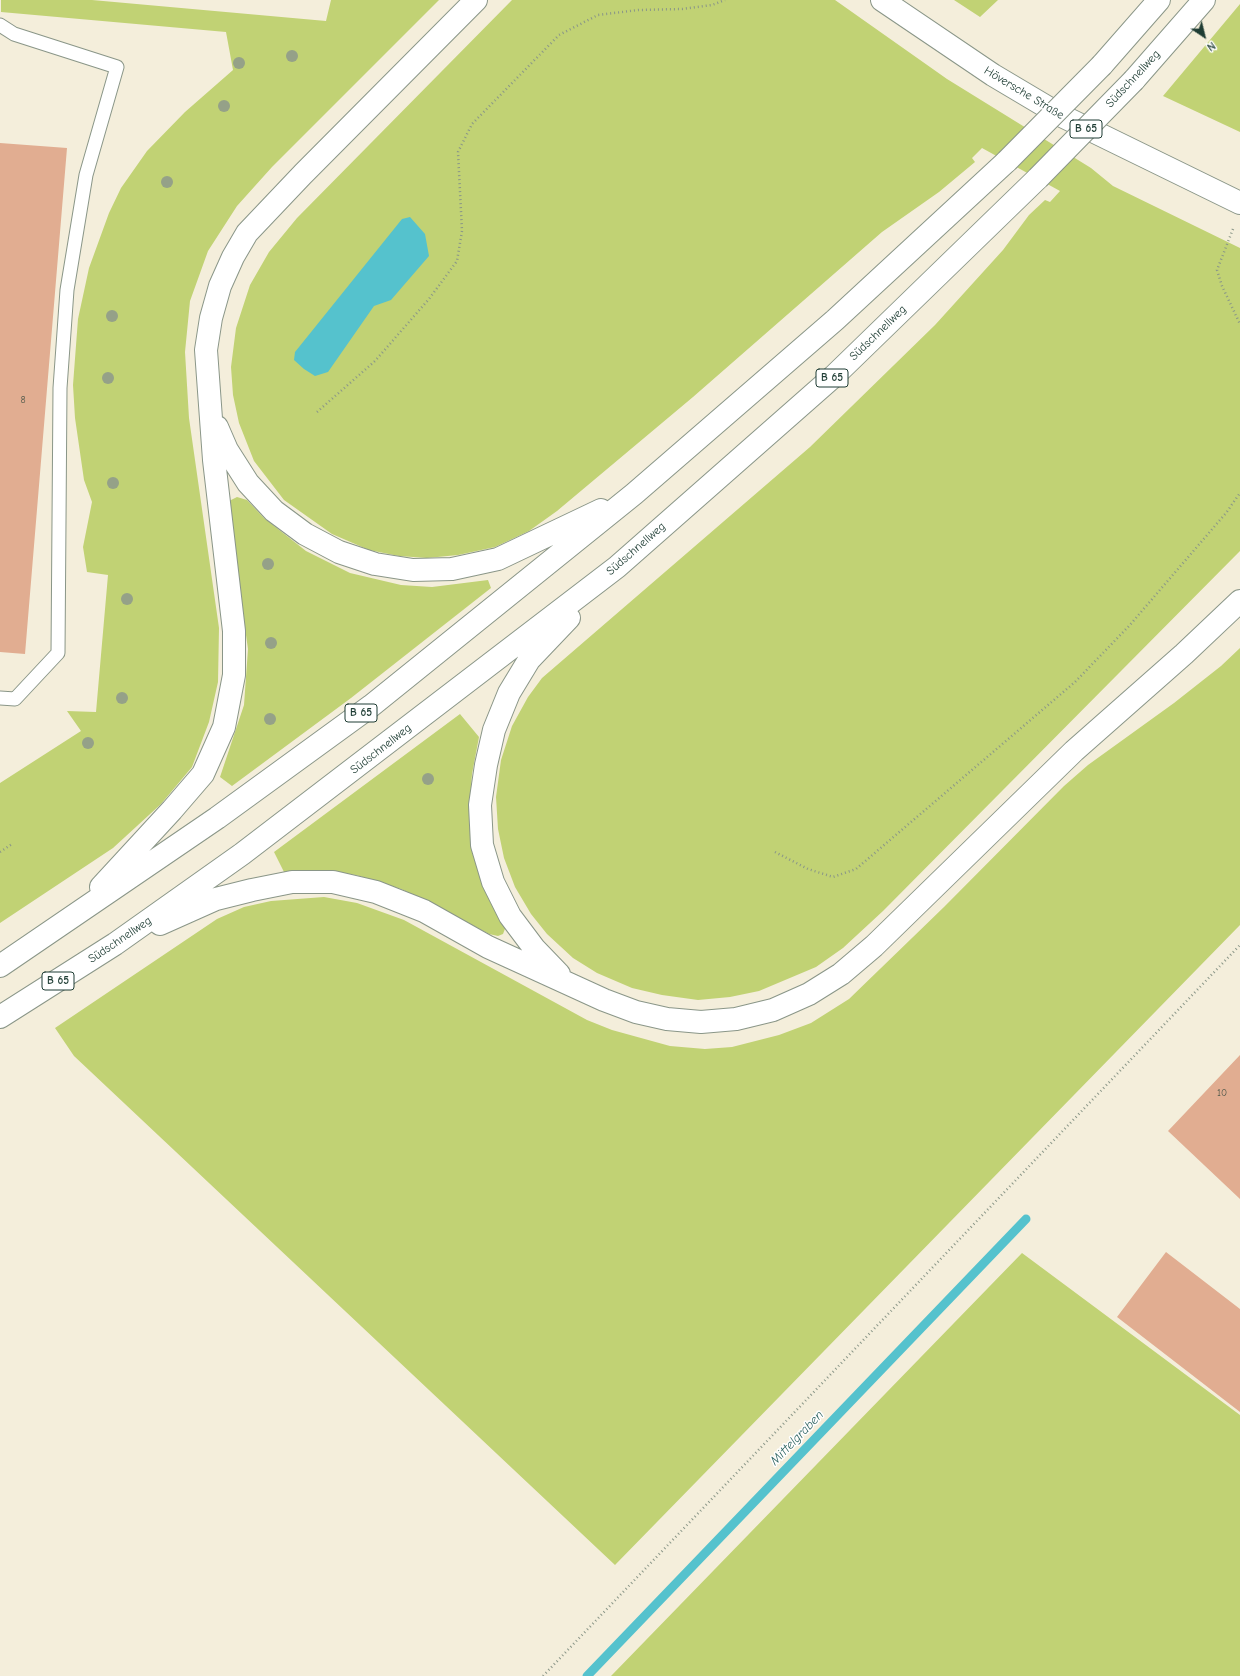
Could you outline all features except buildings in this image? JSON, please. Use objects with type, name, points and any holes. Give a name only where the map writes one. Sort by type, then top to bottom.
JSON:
[{"type":"main road","points":[[75,916],[172,810],[202,774],[224,727],[234,675],[234,631],[214,460],[212,415],[206,350],[211,318],[220,286],[233,257],[247,233],[303,174],[476,0]]},
{"type":"main road","name":"Höversche Straße","points":[[882,0],[993,75],[1062,116],[1240,203]]},
{"type":"main road","name":"B 65","points":[[0,966],[217,818],[371,706],[634,494],[835,320],[1007,161],[1102,65],[1159,0]]},
{"type":"main road","name":"Südschnellweg","points":[[0,1017],[115,944],[249,850],[617,567],[834,376],[1038,178],[1134,80],[1204,0]]},
{"type":"main road","points":[[212,415],[231,457],[248,483],[274,511],[305,534],[339,552],[375,564],[413,570],[452,569],[498,559],[634,494]]},
{"type":"main road","points":[[567,982],[534,948],[510,916],[493,882],[482,845],[480,804],[486,765],[493,737],[509,693],[529,660],[617,567]]},
{"type":"main road","points":[[115,944],[216,899],[292,882],[333,882],[376,892],[424,912],[488,947],[604,1000],[636,1012],[667,1020],[701,1022],[736,1019],[773,1010],[809,994],[841,974],[874,946],[1074,750],[1184,654],[1240,601]]},
{"type":"lane","points":[[0,25],[14,34],[117,67],[86,175],[67,290],[60,388],[58,653],[15,699],[0,698]]},
{"type":"path","points":[[316,412],[375,361],[429,299],[457,261],[462,231],[458,152],[472,124],[559,35],[598,15],[638,10],[682,10],[712,5],[725,0]]},
{"type":"path","points":[[1234,225],[1217,270],[1222,286],[1240,324]]},
{"type":"path","points":[[775,852],[808,869],[833,877],[856,869],[1075,682],[1129,626],[1226,513],[1240,493]]},
{"type":"path","points":[[0,852],[12,844]]},
{"type":"path","points":[[543,1676],[1240,945]]},
{"type":"green space","points":[[1,0],[92,0],[326,21],[331,0],[439,0],[272,167],[237,206],[208,251],[190,301],[185,352],[189,418],[219,628],[218,682],[209,722],[192,767],[161,804],[113,848],[0,923],[0,783],[81,731],[67,711],[96,712],[108,575],[87,572],[83,547],[92,502],[84,480],[75,418],[73,385],[78,319],[89,268],[109,213],[121,188],[147,151],[185,112],[233,70],[226,32],[1,12]]},
{"type":"green space","points":[[512,0],[835,0],[947,79],[1091,168],[1113,186],[1240,248],[1240,551],[883,911],[843,948],[816,967],[759,991],[730,997],[698,1000],[662,995],[632,988],[597,973],[573,958],[547,934],[531,914],[515,887],[504,858],[498,829],[496,797],[501,760],[512,726],[528,697],[542,678],[810,447],[935,325],[1003,250],[1029,215],[1045,200],[1050,202],[1060,191],[982,148],[972,158],[975,162],[939,192],[882,232],[693,397],[557,511],[529,531],[495,547],[458,555],[427,558],[399,556],[369,550],[332,534],[284,500],[254,461],[239,423],[233,395],[231,367],[236,328],[250,285],[269,252],[297,218]]},
{"type":"green space","points":[[954,0],[998,0],[980,17]]},
{"type":"green space","points":[[1240,4],[1240,132],[1163,96]]},
{"type":"green space","points":[[237,497],[247,500],[264,518],[306,551],[350,573],[401,585],[432,587],[488,580],[491,588],[351,698],[232,786],[220,777],[244,705],[248,649],[227,502]]},
{"type":"green space","points":[[1240,648],[1240,925],[615,1565],[74,1056],[55,1028],[217,919],[244,907],[271,901],[324,897],[357,903],[404,920],[587,1020],[612,1030],[670,1046],[705,1049],[732,1047],[779,1035],[811,1023],[849,999],[944,907],[1064,786],[1088,765],[1174,703],[1221,666]]},
{"type":"green space","points":[[460,714],[479,737],[472,774],[470,800],[506,926],[503,934],[498,936],[489,934],[401,889],[356,875],[316,871],[284,872],[274,852]]},
{"type":"green space","points":[[1022,1253],[1240,1415],[1240,1676],[611,1676]]},
{"type":"water","points":[[410,217],[425,234],[429,256],[391,300],[374,306],[328,372],[315,376],[304,369],[294,360],[295,352],[402,219]]},
{"type":"waterway","name":"Mittelgraben","points":[[587,1676],[1026,1219]]}]
